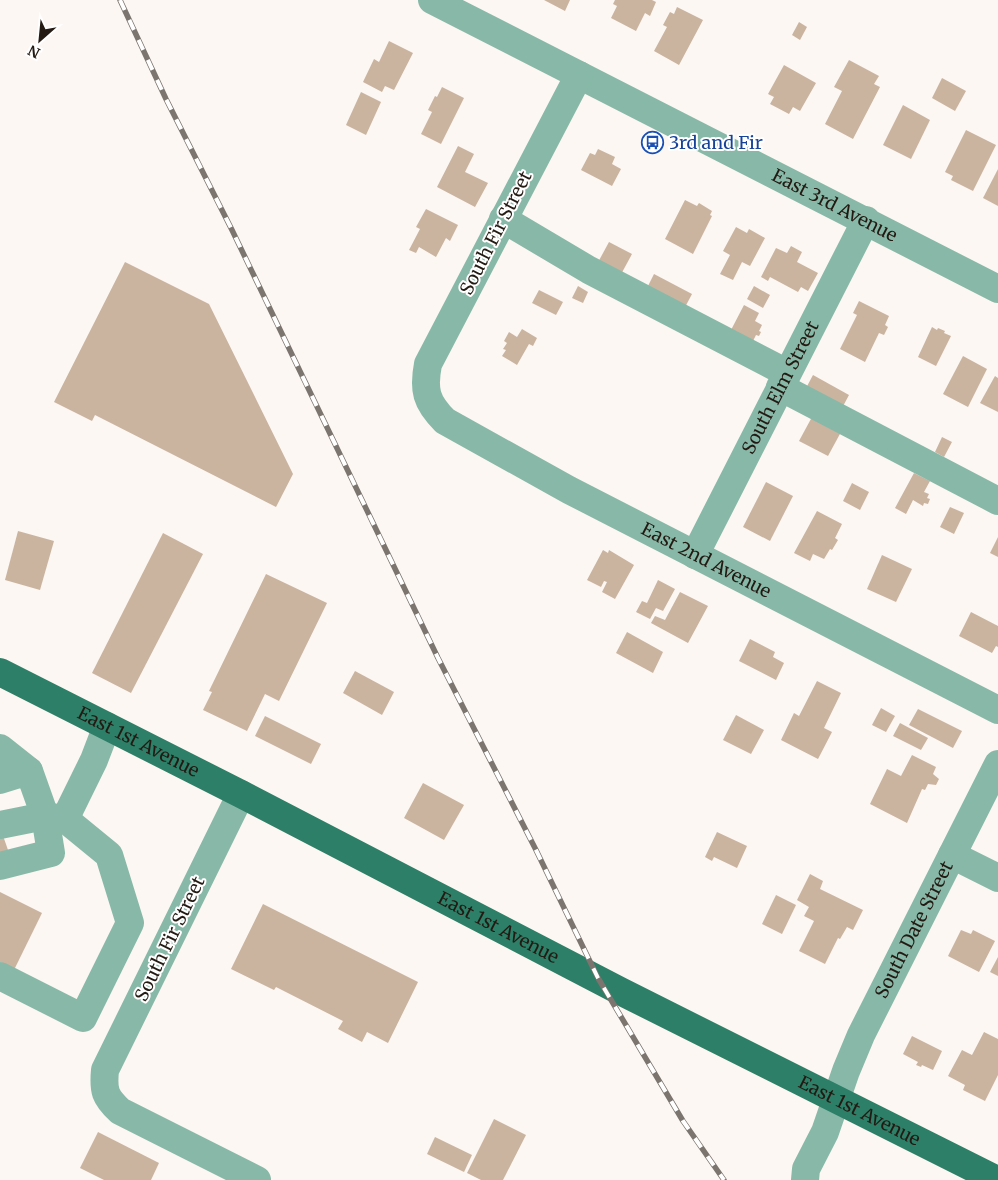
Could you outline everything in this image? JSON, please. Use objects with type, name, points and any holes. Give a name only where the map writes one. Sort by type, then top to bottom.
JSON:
[{"type":"main road","name":"East 1st Avenue","points":[[0,672],[241,794],[620,991],[997,1180]]},
{"type":"street","name":"East 3rd Avenue","points":[[432,0],[998,289]]},
{"type":"street","name":"South Fir Street","points":[[428,395],[425,381],[428,364],[579,74]]},
{"type":"street","points":[[503,219],[588,270],[998,501]]},
{"type":"street","name":"South Elm Street","points":[[695,555],[866,220]]},
{"type":"street","name":"East 2nd Avenue","points":[[428,395],[433,409],[445,421],[570,490],[998,710]]},
{"type":"street","points":[[0,866],[51,853],[55,817],[94,760],[107,726]]},
{"type":"street","points":[[0,748],[29,771],[55,817],[109,855],[130,922],[83,1018],[0,976]]},
{"type":"street","name":"South Date Street","points":[[805,1180],[806,1169],[825,1132],[846,1071],[864,1029],[998,764]]},
{"type":"street","points":[[0,780],[29,771]]},
{"type":"street","name":"South Fir Street","points":[[241,794],[106,1070],[104,1086],[108,1100],[120,1111],[257,1180]]},
{"type":"street","points":[[0,826],[55,817]]},
{"type":"street","points":[[952,855],[998,878]]},
{"type":"street","points":[[130,922],[169,942]]},
{"type":"building","points":[[544,0],[570,0],[565,11]]},
{"type":"building","points":[[615,0],[652,0],[656,2],[650,16],[645,13],[636,31],[611,18],[617,6],[613,4]]},
{"type":"building","points":[[677,7],[703,20],[679,65],[654,51],[667,27],[663,25],[670,12],[674,14]]},
{"type":"building","points":[[799,22],[807,27],[800,40],[792,35]]},
{"type":"building","points":[[389,41],[413,53],[394,90],[385,86],[382,92],[363,82],[374,59],[379,62]]},
{"type":"building","points":[[849,60],[879,76],[874,84],[880,87],[853,139],[825,124],[842,91],[834,87]]},
{"type":"building","points":[[784,65],[816,83],[800,111],[793,107],[789,114],[770,104],[774,97],[768,94]]},
{"type":"building","points":[[942,78],[966,91],[955,111],[932,98]]},
{"type":"building","points":[[442,87],[464,98],[441,144],[421,134],[432,112],[428,110]]},
{"type":"building","points":[[361,92],[381,102],[366,135],[346,125]]},
{"type":"building","points":[[903,105],[930,120],[911,159],[883,145]]},
{"type":"building","points":[[966,130],[996,145],[973,191],[951,180],[953,176],[945,172]]},
{"type":"building","points":[[458,146],[474,154],[465,172],[488,183],[475,207],[437,187]]},
{"type":"building","points":[[598,149],[615,157],[612,164],[621,169],[612,186],[581,170],[590,153],[595,155]]},
{"type":"building","points":[[998,169],[998,206],[983,198]]},
{"type":"building","points":[[685,200],[697,206],[699,203],[712,211],[710,215],[712,216],[693,254],[665,239]]},
{"type":"building","points":[[426,209],[458,225],[450,241],[446,238],[436,257],[419,247],[416,253],[409,250],[420,229],[416,227]]},
{"type":"building","points":[[736,227],[747,233],[749,229],[765,238],[750,266],[742,262],[733,280],[720,274],[730,255],[723,251]]},
{"type":"building","points":[[609,242],[632,254],[619,278],[596,266]]},
{"type":"building","points":[[791,246],[802,252],[797,262],[818,273],[808,291],[801,287],[798,292],[770,277],[768,281],[761,277],[776,248],[787,253]]},
{"type":"building","points":[[125,262],[209,304],[293,474],[276,507],[95,415],[92,421],[54,402]]},
{"type":"building","points":[[654,274],[692,294],[683,311],[645,292]]},
{"type":"building","points":[[578,286],[588,292],[583,303],[572,298]]},
{"type":"building","points":[[754,286],[770,295],[763,308],[747,299]]},
{"type":"building","points":[[539,290],[563,302],[556,315],[532,303]]},
{"type":"building","points":[[859,301],[889,316],[885,325],[888,327],[884,335],[879,333],[865,362],[840,349],[857,315],[853,313]]},
{"type":"building","points":[[744,305],[759,313],[755,321],[762,325],[759,336],[756,335],[753,341],[731,330]]},
{"type":"building","points":[[932,327],[945,331],[944,333],[951,336],[936,366],[918,357]]},
{"type":"building","points":[[522,329],[537,338],[533,346],[529,344],[517,365],[502,356],[506,350],[503,349],[507,343],[504,341],[509,332],[517,337]]},
{"type":"building","points":[[963,356],[987,369],[968,407],[943,394]]},
{"type":"building","points":[[813,375],[849,395],[841,410],[805,390]]},
{"type":"building","points":[[995,376],[998,378],[998,412],[980,403]]},
{"type":"building","points":[[812,417],[841,432],[828,456],[799,441]]},
{"type":"building","points":[[942,437],[952,442],[944,457],[935,452]]},
{"type":"building","points":[[914,473],[930,481],[924,492],[929,494],[927,498],[930,499],[928,504],[924,503],[923,506],[913,500],[906,514],[895,508]]},
{"type":"building","points":[[766,482],[793,496],[770,541],[743,527]]},
{"type":"building","points":[[852,483],[869,492],[860,510],[843,501]]},
{"type":"building","points":[[950,507],[964,513],[954,534],[940,527]]},
{"type":"building","points":[[817,511],[842,524],[835,538],[838,540],[832,550],[830,549],[824,559],[813,554],[810,561],[794,553]]},
{"type":"building","points":[[18,531],[54,541],[40,590],[5,580]]},
{"type":"building","points":[[163,533],[203,554],[131,693],[92,673]]},
{"type":"building","points":[[998,537],[998,557],[990,553]]},
{"type":"building","points":[[603,550],[608,553],[609,550],[634,565],[615,599],[602,592],[607,582],[604,581],[601,587],[587,580]]},
{"type":"building","points":[[882,555],[912,569],[896,602],[867,589]]},
{"type":"building","points":[[266,574],[327,603],[279,701],[265,694],[247,731],[203,710],[212,692],[209,691]]},
{"type":"building","points":[[658,580],[675,589],[663,611],[656,608],[650,619],[636,612],[642,601],[647,603]]},
{"type":"building","points":[[680,592],[708,606],[688,643],[651,623],[655,616],[665,620]]},
{"type":"building","points":[[971,612],[998,626],[998,647],[996,646],[992,653],[959,636]]},
{"type":"building","points":[[627,632],[663,652],[653,673],[616,653]]},
{"type":"building","points":[[750,639],[775,652],[773,657],[784,663],[776,680],[739,661]]},
{"type":"building","points":[[355,671],[394,692],[382,715],[343,693]]},
{"type":"building","points":[[817,681],[841,693],[824,728],[832,732],[818,759],[781,740],[794,713],[799,716]]},
{"type":"building","points":[[881,708],[895,716],[886,732],[872,725]]},
{"type":"building","points":[[918,709],[962,731],[953,748],[909,725]]},
{"type":"building","points":[[736,715],[764,730],[751,754],[723,740]]},
{"type":"building","points":[[265,716],[321,744],[311,764],[255,736]]},
{"type":"building","points":[[900,723],[928,738],[921,750],[893,736]]},
{"type":"building","points":[[912,755],[936,767],[933,774],[939,779],[936,785],[928,784],[925,790],[922,789],[907,823],[870,804],[887,769],[901,776]]},
{"type":"building","points":[[423,783],[464,805],[444,840],[404,818]]},
{"type":"building","points":[[0,827],[8,850],[0,853]]},
{"type":"building","points":[[717,832],[747,846],[737,868],[714,857],[712,861],[705,857]]},
{"type":"building","points":[[810,874],[823,881],[820,889],[863,910],[853,930],[847,927],[840,939],[838,938],[825,964],[799,951],[814,921],[804,916],[809,907],[797,900]]},
{"type":"building","points":[[0,892],[42,913],[14,970],[0,962]]},
{"type":"building","points":[[776,895],[796,905],[782,934],[762,924]]},
{"type":"building","points":[[263,904],[418,982],[388,1043],[367,1032],[362,1042],[338,1029],[343,1021],[276,987],[274,990],[231,969]]},
{"type":"building","points":[[961,930],[971,934],[973,930],[995,941],[979,972],[948,956]]},
{"type":"building","points":[[998,957],[998,976],[990,972]]},
{"type":"building","points":[[984,1032],[998,1039],[998,1075],[985,1101],[963,1090],[965,1085],[948,1076],[962,1050],[972,1055]]},
{"type":"building","points":[[912,1036],[942,1051],[933,1070],[922,1065],[921,1067],[916,1065],[918,1062],[903,1054]]},
{"type":"building","points":[[494,1119],[526,1135],[503,1180],[481,1180],[467,1173]]},
{"type":"building","points":[[98,1132],[159,1163],[151,1180],[104,1180],[80,1168]]},
{"type":"building","points":[[435,1137],[472,1155],[464,1172],[427,1154]]},
{"type":"railway","points":[[120,0],[166,99],[232,230],[438,658],[536,850],[598,978],[683,1121],[724,1180]]},
{"type":"place","name":"3rd and Fir","points":[[653,143]]}]
